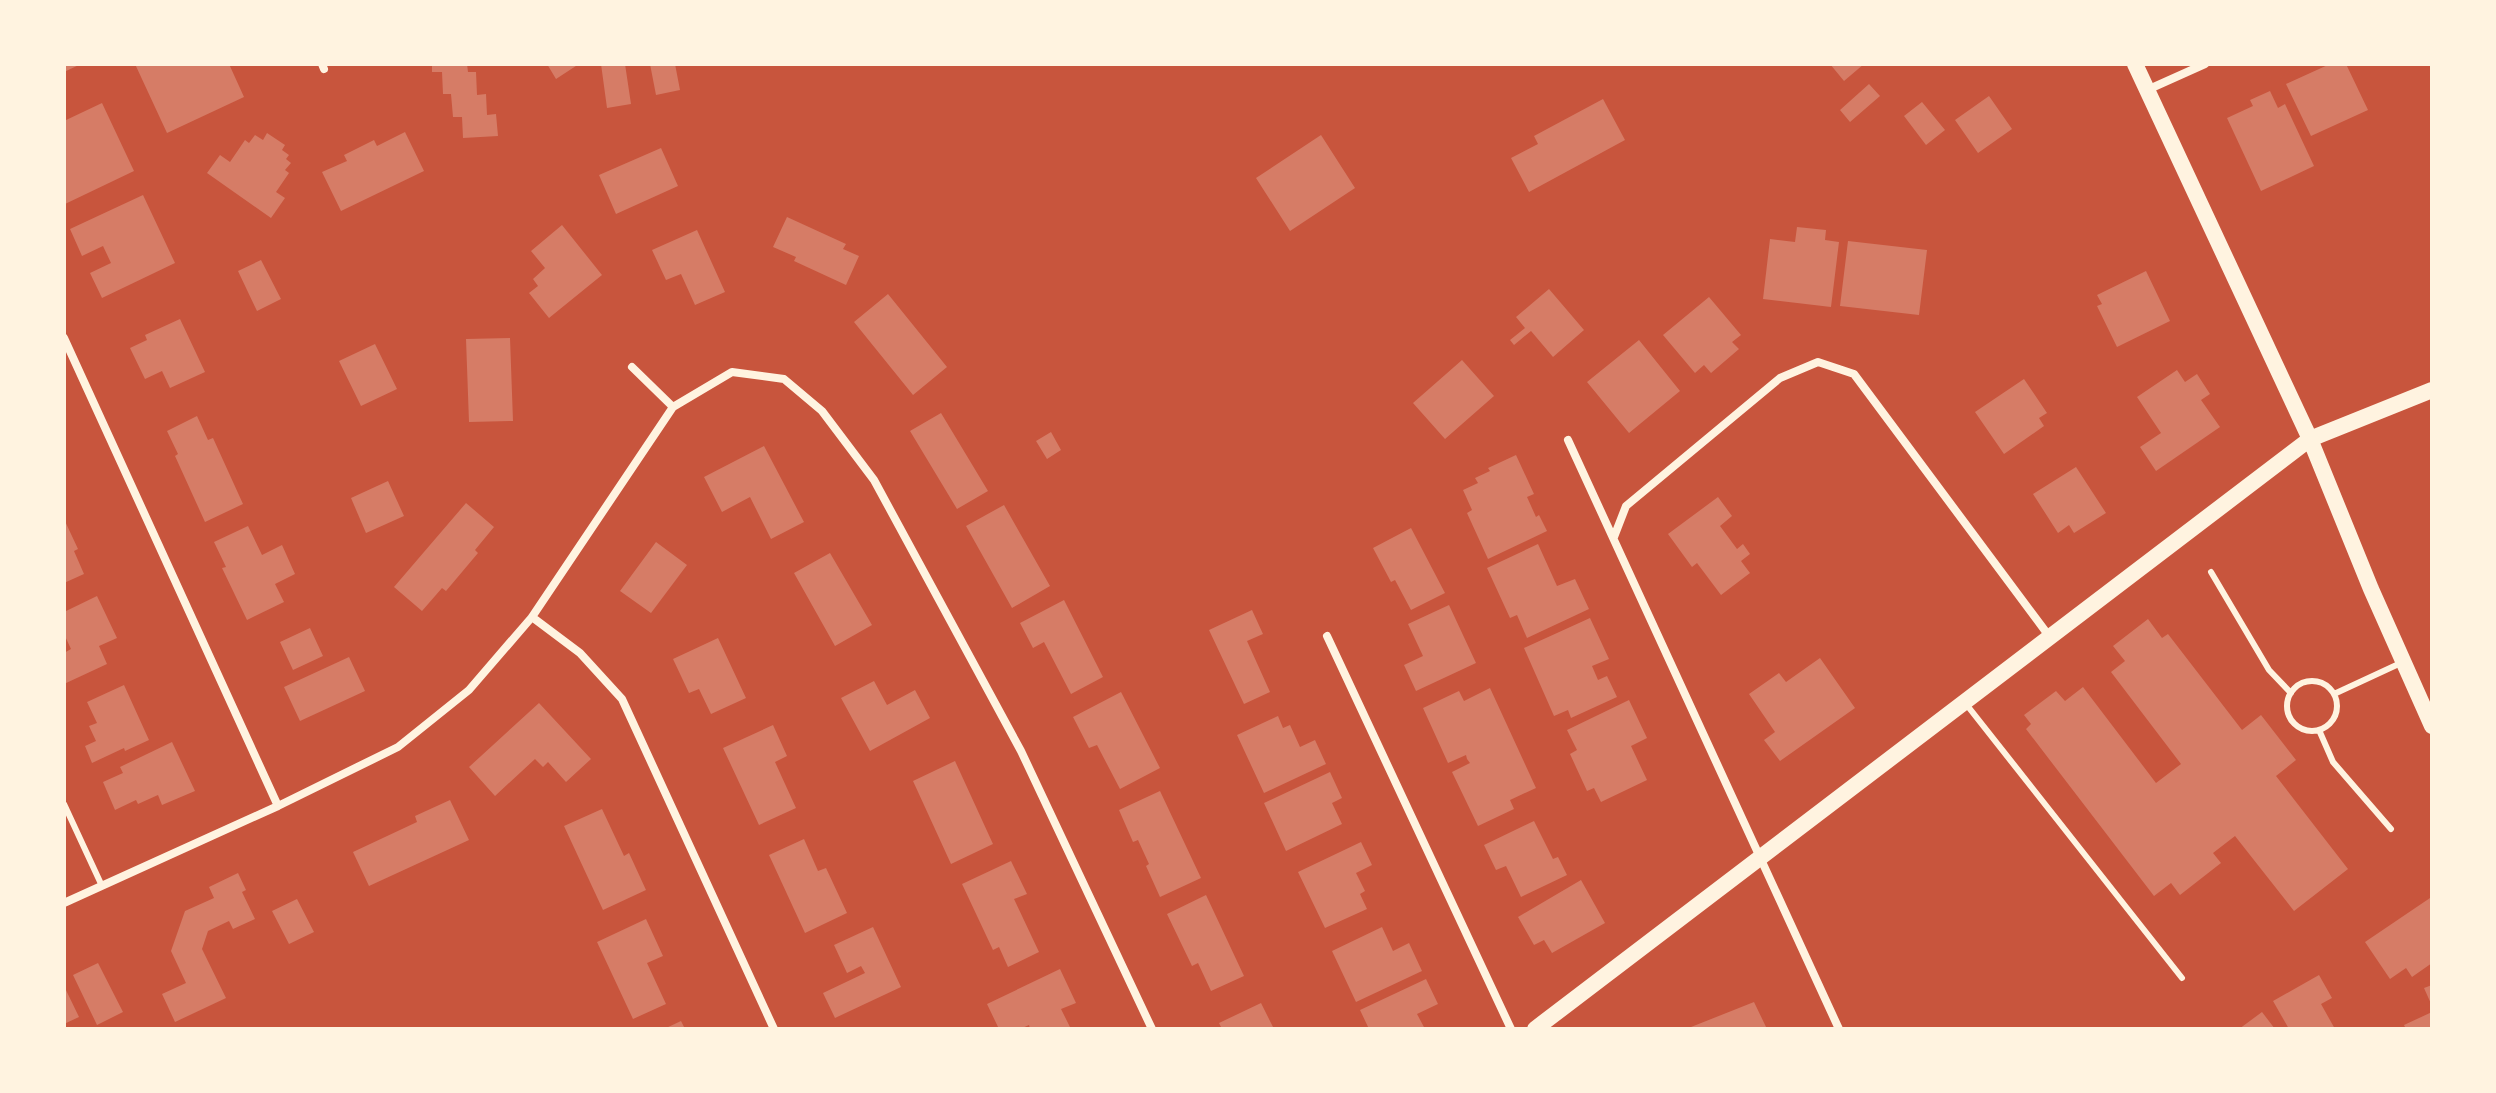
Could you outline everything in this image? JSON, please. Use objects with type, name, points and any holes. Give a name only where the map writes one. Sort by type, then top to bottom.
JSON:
[{"type":"main road","points":[[2135,64],[2310,439],[2432,726]]},
{"type":"main road","points":[[1540,1027],[2310,439],[2432,390]]},
{"type":"street","points":[[2147,90],[2205,64]]},
{"type":"street","points":[[64,338],[278,806]]},
{"type":"street","points":[[1614,537],[1626,506],[1780,378],[1818,362],[1854,374],[2049,636]]},
{"type":"street","points":[[632,367],[673,407]]},
{"type":"street","points":[[64,903],[278,806],[398,747],[469,690],[532,617],[673,407],[732,372],[784,379],[822,411],[874,480],[1021,751],[1152,1029]]},
{"type":"street","points":[[1568,440],[1839,1029]]},
{"type":"street","points":[[532,617],[580,653],[622,699],[774,1029]]},
{"type":"street","points":[[1327,636],[1511,1029]]},
{"type":"lane","points":[[2211,572],[2269,670],[2291,693]]},
{"type":"lane","points":[[2334,694],[2404,662]]},
{"type":"lane","points":[[2316,681],[2325,684],[2334,694],[2337,709],[2327,726],[2309,731],[2292,721],[2287,702],[2297,686],[2316,681]]},
{"type":"lane","points":[[1964,701],[2182,978]]},
{"type":"lane","points":[[2319,730],[2333,762],[2391,829]]},
{"type":"lane","points":[[64,804],[102,886]]},
{"type":"building","points":[[64,64],[81,64],[64,72]]},
{"type":"building","points":[[135,64],[229,64],[244,97],[167,133]]},
{"type":"building","points":[[432,64],[467,64],[468,72],[476,72],[477,95],[486,94],[487,115],[496,114],[498,136],[463,138],[462,117],[453,117],[451,94],[443,94],[442,72],[432,72]]},
{"type":"building","points":[[547,64],[579,64],[556,79]]},
{"type":"building","points":[[601,64],[625,64],[631,104],[607,108]]},
{"type":"building","points":[[650,64],[675,64],[680,90],[656,95]]},
{"type":"building","points":[[1830,64],[1864,64],[1844,81]]},
{"type":"building","points":[[2330,64],[2346,64],[2368,110],[2311,136],[2286,84]]},
{"type":"building","points":[[1869,84],[1880,96],[1850,122],[1840,110]]},
{"type":"building","points":[[2270,91],[2278,108],[2285,104],[2314,166],[2261,191],[2227,118],[2253,106],[2250,100]]},
{"type":"building","points":[[1989,96],[2012,129],[1978,153],[1955,120]]},
{"type":"building","points":[[1603,99],[1625,140],[1529,192],[1511,158],[1538,144],[1534,136]]},
{"type":"building","points":[[1922,102],[1945,130],[1926,145],[1904,116]]},
{"type":"building","points":[[102,103],[134,171],[65,204],[64,121]]},
{"type":"building","points":[[405,132],[424,171],[341,211],[322,172],[347,161],[344,155],[374,140],[377,146]]},
{"type":"building","points":[[267,133],[285,145],[282,150],[289,155],[286,159],[291,163],[285,170],[289,173],[276,192],[285,198],[271,218],[207,173],[220,155],[230,162],[245,140],[249,143],[255,135],[263,140]]},
{"type":"building","points":[[1321,135],[1355,188],[1290,231],[1256,178]]},
{"type":"building","points":[[661,148],[678,186],[616,214],[599,175]]},
{"type":"building","points":[[143,195],[175,263],[102,298],[90,273],[111,263],[103,246],[82,256],[70,229]]},
{"type":"building","points":[[787,217],[846,244],[843,249],[859,256],[846,285],[794,261],[796,257],[773,247]]},
{"type":"building","points":[[562,225],[602,275],[549,318],[529,293],[538,286],[533,279],[545,268],[531,251]]},
{"type":"building","points":[[1797,227],[1826,230],[1825,240],[1839,242],[1831,307],[1763,299],[1770,239],[1795,242]]},
{"type":"building","points":[[697,230],[725,292],[695,305],[681,274],[666,280],[652,250]]},
{"type":"building","points":[[1848,241],[1927,250],[1919,315],[1840,306]]},
{"type":"building","points":[[261,260],[281,299],[257,311],[238,271]]},
{"type":"building","points":[[2146,271],[2170,321],[2117,347],[2097,306],[2102,304],[2097,295]]},
{"type":"building","points":[[1549,289],[1584,330],[1553,357],[1531,331],[1514,345],[1510,340],[1525,328],[1516,317]]},
{"type":"building","points":[[888,294],[947,367],[913,395],[854,322]]},
{"type":"building","points":[[1709,297],[1741,335],[1732,342],[1739,349],[1711,373],[1704,365],[1695,373],[1663,335]]},
{"type":"building","points":[[180,319],[205,372],[170,388],[162,371],[145,379],[130,348],[147,340],[145,335]]},
{"type":"building","points":[[510,338],[513,421],[469,422],[466,339]]},
{"type":"building","points":[[1639,340],[1680,391],[1629,433],[1587,382]]},
{"type":"building","points":[[375,344],[397,389],[361,406],[339,361]]},
{"type":"building","points":[[1462,360],[1494,396],[1445,439],[1413,403]]},
{"type":"building","points":[[2177,370],[2185,382],[2197,374],[2210,394],[2201,400],[2220,427],[2156,471],[2140,447],[2161,433],[2137,397]]},
{"type":"building","points":[[2024,379],[2047,413],[2039,418],[2044,426],[2004,454],[1975,412]]},
{"type":"building","points":[[941,413],[988,491],[957,509],[910,431]]},
{"type":"building","points":[[197,416],[208,440],[213,438],[243,504],[205,522],[167,431]]},
{"type":"building","points":[[1051,432],[1061,450],[1047,459],[1036,441]]},
{"type":"building","points":[[764,446],[804,522],[771,539],[750,497],[722,512],[704,477]]},
{"type":"building","points":[[1516,455],[1534,494],[1527,497],[1547,531],[1488,559],[1467,513],[1472,510],[1463,490],[1478,483],[1475,478],[1490,471],[1488,468]]},
{"type":"building","points":[[2076,467],[2106,513],[2074,533],[2069,525],[2058,533],[2033,494]]},
{"type":"building","points":[[388,481],[404,516],[366,533],[351,498]]},
{"type":"building","points":[[1718,497],[1732,516],[1720,526],[1737,549],[1743,544],[1750,554],[1741,561],[1750,573],[1721,595],[1697,563],[1692,567],[1668,534]]},
{"type":"building","points":[[466,503],[494,527],[475,550],[478,553],[446,591],[442,588],[422,611],[394,587]]},
{"type":"building","points":[[1004,505],[1050,586],[1012,608],[966,526]]},
{"type":"building","points":[[64,519],[78,549],[74,551],[84,574],[64,583]]},
{"type":"building","points":[[248,526],[262,555],[282,545],[295,574],[275,584],[284,602],[247,620],[222,568],[226,567],[214,542]]},
{"type":"building","points":[[1411,528],[1445,593],[1411,610],[1395,580],[1391,582],[1373,548]]},
{"type":"building","points":[[656,542],[687,565],[651,613],[620,591]]},
{"type":"building","points":[[1538,544],[1557,586],[1575,579],[1589,609],[1527,638],[1517,615],[1510,618],[1487,568]]},
{"type":"building","points":[[830,553],[872,625],[835,646],[794,573]]},
{"type":"building","points":[[97,596],[117,638],[99,646],[107,664],[64,684],[64,653],[71,649],[64,634],[64,612]]},
{"type":"building","points":[[1064,600],[1103,677],[1071,694],[1044,642],[1033,648],[1020,623]]},
{"type":"building","points":[[1449,605],[1476,663],[1416,691],[1404,665],[1423,656],[1408,624]]},
{"type":"building","points":[[1252,610],[1263,634],[1247,641],[1270,692],[1244,704],[1209,630]]},
{"type":"building","points":[[1590,618],[1609,659],[1592,666],[1598,680],[1607,676],[1617,697],[1571,718],[1568,710],[1554,716],[1524,648]]},
{"type":"building","points":[[2148,619],[2162,638],[2168,634],[2242,730],[2261,715],[2296,760],[2276,776],[2348,869],[2294,911],[2235,836],[2213,853],[2221,863],[2180,895],[2171,883],[2154,896],[2026,729],[2031,724],[2024,715],[2056,691],[2065,701],[2083,687],[2156,783],[2181,764],[2111,672],[2125,661],[2113,646]]},
{"type":"building","points":[[310,628],[323,656],[293,670],[280,642]]},
{"type":"building","points":[[718,638],[746,698],[711,714],[699,689],[689,693],[673,659]]},
{"type":"building","points":[[349,657],[365,691],[300,721],[284,687]]},
{"type":"building","points":[[1820,658],[1855,708],[1780,761],[1764,740],[1775,732],[1749,694],[1779,673],[1786,682]]},
{"type":"building","points":[[874,681],[887,705],[915,690],[930,718],[870,751],[841,698]]},
{"type":"building","points":[[124,685],[149,740],[92,763],[85,746],[96,741],[89,726],[97,723],[87,702]]},
{"type":"building","points":[[1490,688],[1536,788],[1510,800],[1514,809],[1478,826],[1452,772],[1470,763],[1466,755],[1448,763],[1423,708],[1459,691],[1464,701]]},
{"type":"building","points":[[1121,692],[1160,768],[1120,789],[1097,745],[1089,748],[1073,717]]},
{"type":"building","points":[[1629,700],[1647,738],[1631,746],[1647,780],[1601,802],[1594,788],[1587,791],[1570,754],[1577,750],[1567,730]]},
{"type":"building","points":[[539,703],[591,759],[566,782],[548,762],[543,767],[535,759],[495,796],[469,767]]},
{"type":"building","points":[[1278,716],[1283,728],[1290,725],[1300,747],[1315,740],[1326,764],[1264,793],[1237,735]]},
{"type":"building","points":[[773,725],[787,756],[775,762],[796,808],[759,825],[723,748]]},
{"type":"building","points":[[172,742],[195,791],[162,805],[158,795],[138,804],[136,800],[115,810],[103,782],[123,773],[120,767]]},
{"type":"building","points":[[955,761],[993,844],[951,864],[913,781]]},
{"type":"building","points":[[1330,772],[1342,798],[1332,803],[1342,824],[1286,851],[1264,803]]},
{"type":"building","points":[[1160,791],[1201,878],[1160,897],[1138,840],[1133,842],[1119,810]]},
{"type":"building","points":[[450,800],[469,840],[369,886],[353,852],[417,822],[415,816]]},
{"type":"building","points":[[602,809],[624,856],[629,853],[646,890],[603,910],[564,826]]},
{"type":"building","points":[[1534,821],[1553,859],[1558,857],[1567,875],[1521,897],[1506,866],[1496,870],[1484,845]]},
{"type":"building","points":[[804,839],[818,871],[826,868],[847,913],[805,933],[769,855]]},
{"type":"building","points":[[1361,842],[1372,865],[1356,873],[1365,891],[1360,894],[1367,909],[1325,928],[1298,872]]},
{"type":"building","points":[[1011,861],[1027,894],[1014,899],[1039,952],[1008,967],[999,947],[993,950],[962,884]]},
{"type":"building","points":[[238,873],[246,890],[242,892],[255,919],[233,929],[229,921],[208,931],[202,949],[226,998],[175,1022],[162,994],[186,983],[171,951],[185,911],[214,898],[209,887]]},
{"type":"building","points":[[1581,880],[1605,923],[1552,953],[1544,940],[1534,945],[1518,917]]},
{"type":"building","points":[[1206,895],[1244,976],[1211,991],[1198,963],[1192,966],[1167,914]]},
{"type":"building","points":[[2430,898],[2432,963],[2412,977],[2406,968],[2390,979],[2365,942]]},
{"type":"building","points":[[297,899],[314,932],[289,944],[272,911]]},
{"type":"building","points":[[646,919],[663,956],[647,963],[666,1004],[633,1019],[597,942]]},
{"type":"building","points":[[873,927],[901,987],[835,1018],[823,993],[865,973],[861,966],[847,973],[834,945]]},
{"type":"building","points":[[1382,927],[1393,951],[1409,943],[1422,971],[1356,1002],[1332,951]]},
{"type":"building","points":[[98,963],[123,1012],[97,1025],[73,975]]},
{"type":"building","points":[[1060,969],[1076,1003],[1061,1009],[1071,1029],[1030,1029],[1029,1025],[1020,1029],[999,1029],[987,1004]]},
{"type":"building","points":[[2319,975],[2332,998],[2321,1004],[2335,1029],[2289,1029],[2273,1001]]},
{"type":"building","points":[[1426,979],[1438,1004],[1417,1014],[1425,1029],[1369,1029],[1360,1010]]},
{"type":"building","points":[[2432,985],[2432,1006],[2424,988]]},
{"type":"building","points":[[64,986],[79,1017],[64,1024]]},
{"type":"building","points":[[1754,1002],[1767,1029],[1686,1029]]},
{"type":"building","points":[[1261,1003],[1274,1029],[1222,1029],[1219,1023]]},
{"type":"building","points":[[2262,1012],[2275,1029],[2239,1029]]},
{"type":"building","points":[[2432,1012],[2432,1029],[2406,1029],[2404,1025]]},
{"type":"building","points":[[681,1021],[685,1029],[664,1029]]}]
